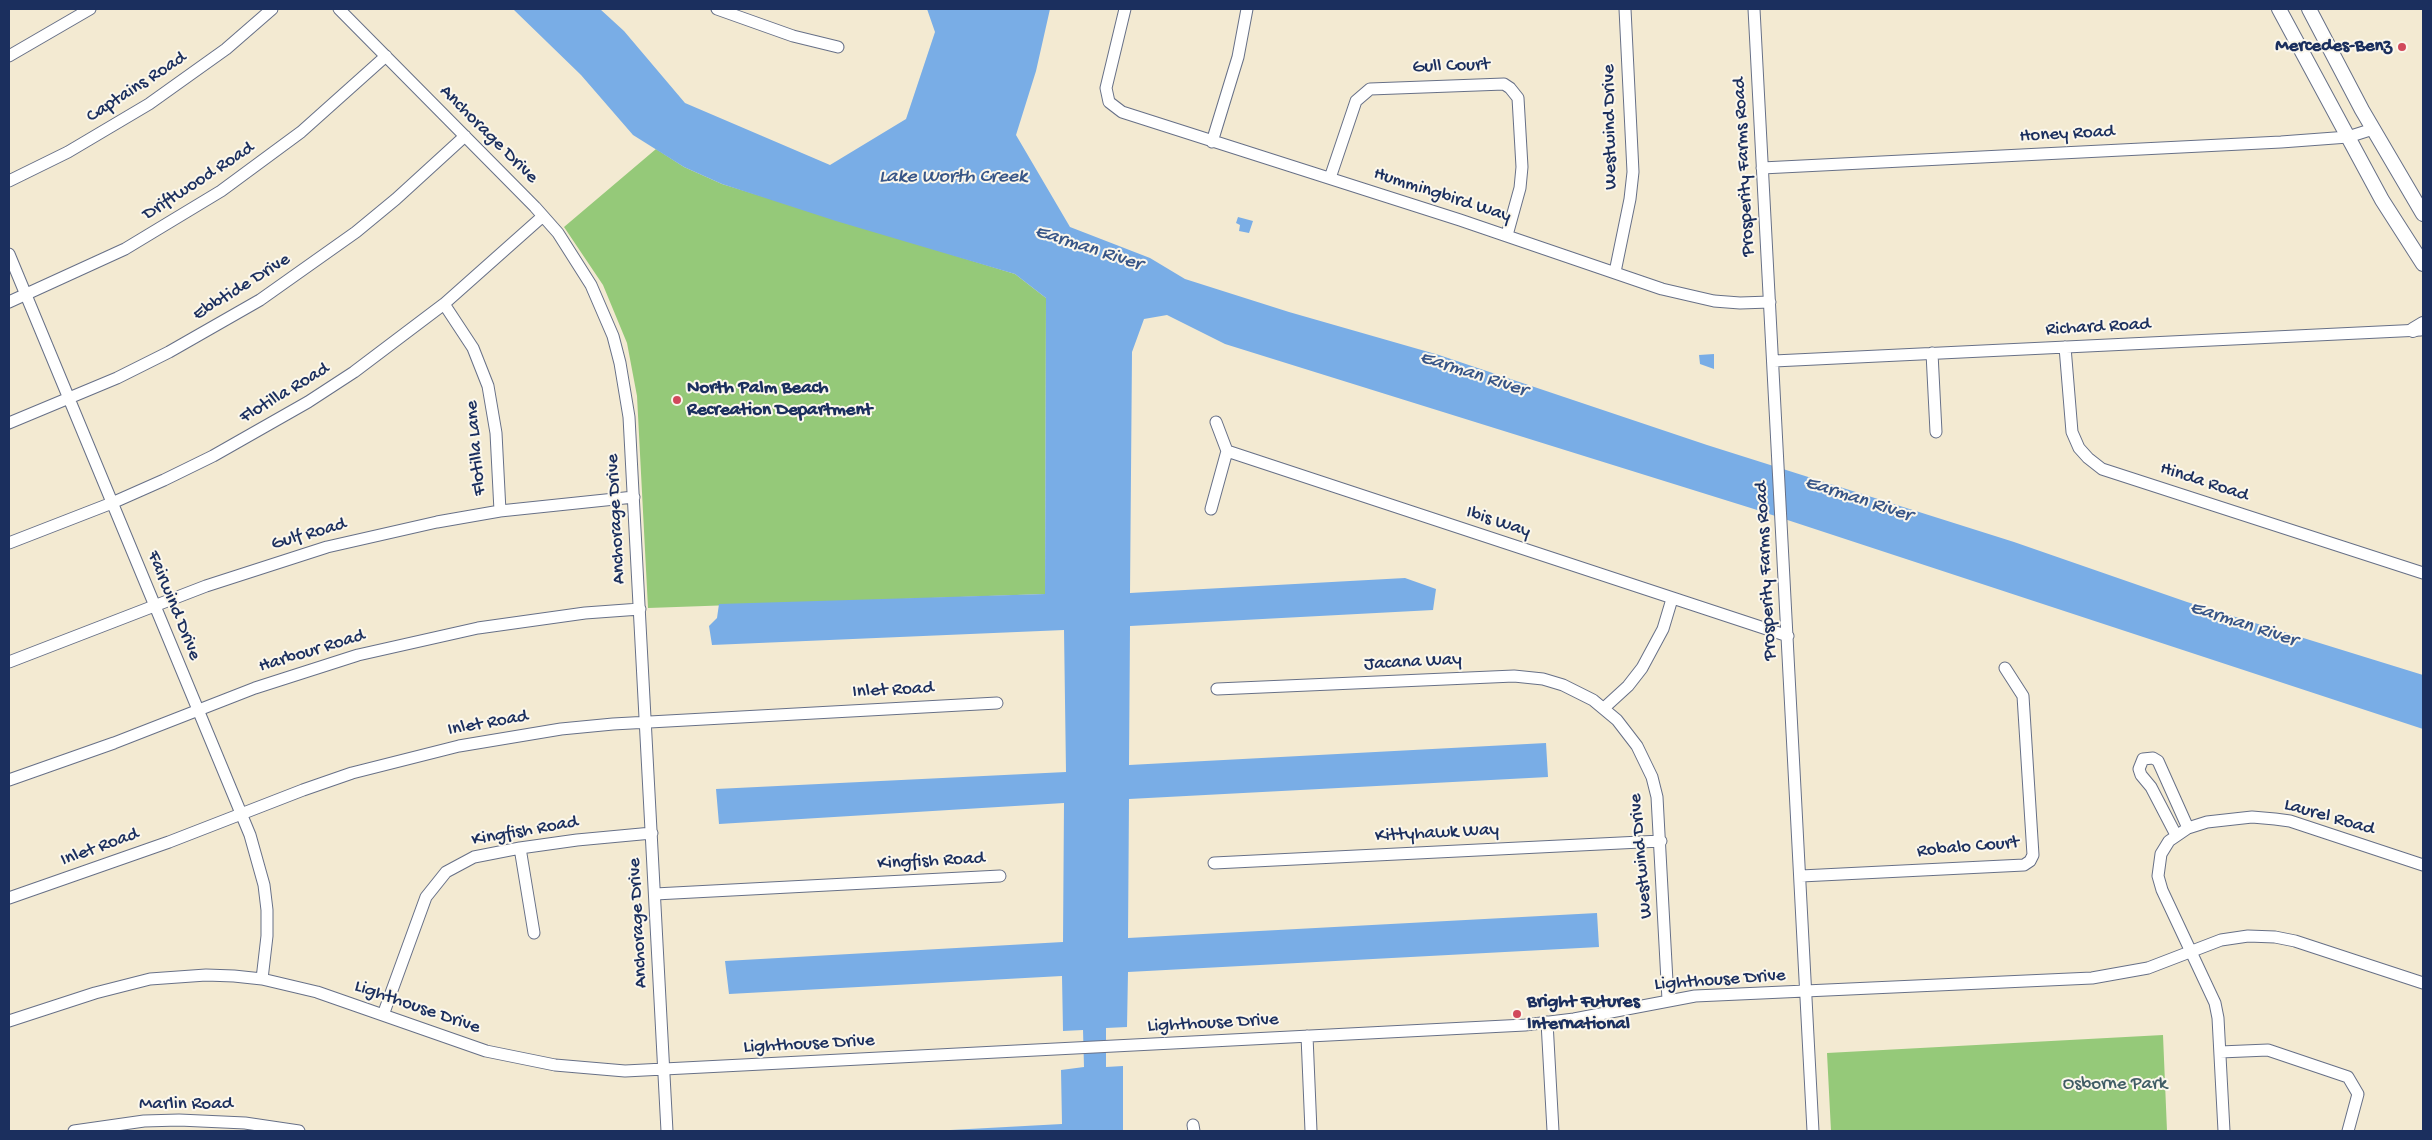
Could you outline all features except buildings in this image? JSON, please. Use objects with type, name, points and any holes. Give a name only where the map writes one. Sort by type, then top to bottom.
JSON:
[{"type":"main road","points":[[2279,9],[2382,200],[2423,264]]},
{"type":"main road","points":[[2309,9],[2373,129],[2423,214]]},
{"type":"street","points":[[9,56],[90,9]]},
{"type":"street","name":"Captains Road","points":[[9,181],[68,152],[149,104],[226,49],[272,9]]},
{"type":"street","name":"Anchorage Drive","points":[[339,9],[543,216],[582,269],[603,310],[613,336],[626,390],[634,497],[667,1131]]},
{"type":"street","points":[[717,9],[793,36],[838,47]]},
{"type":"street","name":"Hummingbird Way","points":[[1125,9],[1106,88],[1109,102],[1122,112],[1506,235],[1662,289],[1714,301],[1740,303],[1770,302]]},
{"type":"street","points":[[1212,142],[1238,57],[1247,9]]},
{"type":"street","name":"Westwind Drive","points":[[1615,272],[1630,199],[1633,172],[1625,9]]},
{"type":"street","name":"Prosperity Farms Road","points":[[1754,9],[1813,1131]]},
{"type":"street","name":"Driftwood Road","points":[[9,302],[26,296],[125,249],[221,191],[301,132],[386,56]]},
{"type":"street","name":"Gull Court","points":[[1330,178],[1356,102],[1370,89],[1504,84],[1518,98],[1522,167],[1517,201],[1506,235]]},
{"type":"street","name":"Honey Road","points":[[1762,168],[2281,142],[2348,136],[2373,129]]},
{"type":"street","name":"Ebbtide Drive","points":[[9,423],[69,399],[169,352],[260,300],[356,232],[396,199],[465,136]]},
{"type":"street","name":"Flotilla Road","points":[[9,543],[112,503],[213,456],[308,402],[368,362],[444,304],[543,216]]},
{"type":"street","name":"Fairwind Drive","points":[[9,254],[253,844],[264,885],[268,936],[262,979]]},
{"type":"street","name":"Flotilla Lane","points":[[444,304],[473,348],[488,386],[496,433],[500,511]]},
{"type":"street","name":"Richard Road","points":[[1774,361],[2420,328]]},
{"type":"street","name":"Hinda Road","points":[[2065,347],[2072,432],[2079,448],[2102,469],[2423,573]]},
{"type":"street","points":[[1932,353],[1936,432]]},
{"type":"street","points":[[1211,509],[1227,451],[1216,422]]},
{"type":"street","name":"Ibis Way","points":[[1227,451],[1788,636]]},
{"type":"street","name":"Gulf Road","points":[[9,662],[266,565],[327,547],[419,525],[500,511],[634,497]]},
{"type":"street","points":[[1604,708],[1628,686],[1642,668],[1663,629],[1672,599]]},
{"type":"street","name":"Harbour Road","points":[[9,780],[114,743],[306,670],[418,640],[531,620],[640,609]]},
{"type":"street","name":"Robalo Court","points":[[1801,876],[2024,865],[2030,861],[2033,855],[2023,696],[2005,668]]},
{"type":"street","name":"Jacana Way","points":[[1217,689],[1514,676],[1543,679],[1562,685],[1581,693],[1604,708]]},
{"type":"street","name":"Inlet Road","points":[[9,898],[82,874],[352,773],[459,746],[561,729],[646,721],[997,703]]},
{"type":"street","name":"Westwind Drive","points":[[1604,708],[1630,735],[1644,758],[1657,797],[1661,841],[1668,1000]]},
{"type":"street","points":[[2176,835],[2151,787],[2141,775],[2139,769],[2143,759],[2149,758],[2158,761],[2188,828]]},
{"type":"street","name":"Laurel Road","points":[[2224,1131],[2220,1052],[2215,1003],[2162,890],[2158,876],[2161,854],[2169,841],[2188,828],[2229,818],[2275,819],[2290,822],[2423,865]]},
{"type":"street","name":"Kingfish Road","points":[[382,1015],[426,897],[434,883],[446,872],[466,860],[520,848],[652,833]]},
{"type":"street","name":"Kittyhawk Way","points":[[1214,863],[1661,841]]},
{"type":"street","points":[[520,848],[534,933]]},
{"type":"street","name":"Kingfish Road","points":[[655,894],[1000,876]]},
{"type":"street","name":"Lighthouse Drive","points":[[9,1021],[95,993],[150,979],[206,974],[262,979],[316,992],[452,1040],[520,1059],[590,1069],[664,1070],[1118,1047],[1547,1022],[1668,1000],[1729,993],[1807,992],[2092,978],[2148,968],[2192,951],[2234,938],[2275,937],[2295,941],[2423,983]]},
{"type":"street","points":[[1547,1022],[1553,1131]]},
{"type":"street","points":[[1307,1036],[1311,1131]]},
{"type":"street","points":[[2220,1052],[2268,1050],[2348,1077],[2358,1094],[2348,1131]]},
{"type":"street","name":"Marlin Road","points":[[74,1131],[144,1121],[180,1120],[245,1123],[299,1131]]},
{"type":"green space","points":[[656,149],[684,167],[722,184],[1015,274],[1046,298],[1045,594],[648,608],[637,396],[627,343],[603,285],[564,227]]},
{"type":"green space","name":"Osborne Park","points":[[2163,1035],[2167,1131],[1831,1131],[1827,1053]]},
{"type":"water","name":"Lake Worth Creek","points":[[513,9],[600,9],[624,31],[685,103],[830,165],[906,119],[935,32],[927,9],[1050,9],[1036,71],[1016,135],[1070,227],[1150,258],[1185,279],[1289,312],[1439,355],[1707,445],[2014,542],[2187,602],[2423,675],[2423,729],[1754,509],[1225,344],[1167,315],[1144,319],[1132,352],[1130,593],[1405,578],[1436,589],[1433,610],[1130,626],[1129,765],[1546,743],[1548,777],[1129,799],[1128,938],[1597,913],[1599,947],[1128,972],[1127,1027],[1106,1028],[1106,1067],[1123,1066],[1123,1131],[932,1131],[1062,1124],[1061,1070],[1084,1067],[1083,1030],[1063,1031],[1062,976],[729,994],[725,961],[1063,942],[1064,803],[719,824],[716,789],[1066,772],[1064,630],[712,645],[709,626],[717,618],[719,604],[1045,594],[1046,298],[1015,274],[836,221],[722,184],[684,167],[633,135],[581,75]]},
{"type":"water","points":[[1238,217],[1253,221],[1249,233],[1239,231],[1240,225],[1236,223]]},
{"type":"water","points":[[1714,354],[1714,369],[1700,364],[1699,355]]},
{"type":"place","name":"Mercedes-Benz","points":[[2402,47]]},
{"type":"place","name":"North Palm Beach Recreation Department","points":[[677,400]]},
{"type":"place","name":"Bright Futures International","points":[[1517,1014]]},
{"type":"water label","name":"Earman River","points":[[1088,249]]},
{"type":"water label","name":"Earman River","points":[[1473,375]]},
{"type":"water label","name":"Earman River","points":[[1858,500]]},
{"type":"water label","name":"Earman River","points":[[2243,625]]}]
